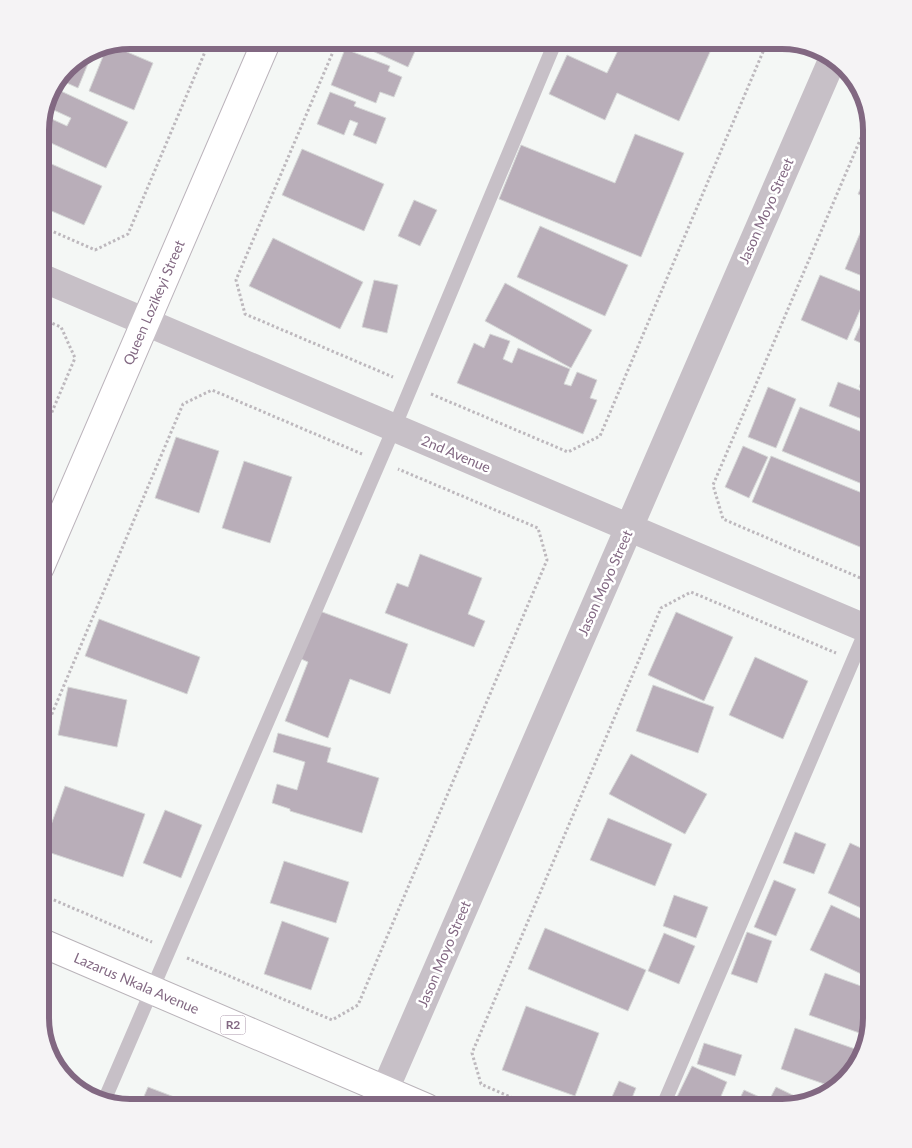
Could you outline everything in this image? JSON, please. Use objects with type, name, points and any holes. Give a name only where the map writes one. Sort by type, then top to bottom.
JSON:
[{"type":"main road","name":"Queen Lozikeyi Street","points":[[49,546],[263,49]]},
{"type":"main road","name":"Lazarus Nkala Avenue","points":[[49,946],[150,990],[381,1099]]},
{"type":"street","name":"Jason Moyo Street","points":[[381,1099],[830,65]]},
{"type":"street","name":"2nd Avenue","points":[[49,281],[629,528],[863,622]]},
{"type":"lane","points":[[106,1095],[150,990],[394,428],[552,49]]},
{"type":"lane","points":[[666,1099],[863,639]]},
{"type":"path","points":[[49,230],[95,250],[128,234],[206,49]]},
{"type":"path","points":[[334,49],[236,280],[245,314],[568,452],[600,436],[764,49]]},
{"type":"path","points":[[863,133],[713,485],[723,519],[863,579]]},
{"type":"path","points":[[49,321],[61,326],[75,358],[49,419]]},
{"type":"path","points":[[515,1099],[481,1084],[472,1053],[661,608],[691,592],[853,660]]},
{"type":"building","points":[[345,49],[390,66],[388,71],[402,77],[394,97],[380,92],[376,103],[331,85]]},
{"type":"building","points":[[368,49],[416,49],[408,67]]},
{"type":"building","points":[[619,49],[704,49],[710,52],[679,121],[617,93],[605,120],[549,94],[567,55],[607,73]]},
{"type":"building","points":[[121,50],[153,63],[134,110],[89,91],[104,53]]},
{"type":"building","points":[[90,60],[78,88],[65,82]]},
{"type":"building","points":[[59,90],[128,122],[106,168],[49,142],[50,118],[67,126],[71,118],[52,109]]},
{"type":"building","points":[[330,92],[356,102],[354,106],[386,118],[376,144],[353,135],[358,123],[350,120],[344,135],[317,124]]},
{"type":"building","points":[[635,134],[684,153],[641,257],[499,199],[521,145],[615,183]]},
{"type":"building","points":[[302,149],[384,184],[364,231],[282,195]]},
{"type":"building","points":[[49,163],[102,186],[84,225],[49,210]]},
{"type":"building","points":[[863,183],[863,196],[858,194]]},
{"type":"building","points":[[414,200],[437,210],[420,246],[398,236]]},
{"type":"building","points":[[540,226],[628,265],[605,316],[517,277]]},
{"type":"building","points":[[863,226],[863,276],[845,269]]},
{"type":"building","points":[[273,238],[363,282],[340,329],[249,286]]},
{"type":"building","points":[[820,275],[863,292],[863,303],[847,340],[801,320]]},
{"type":"building","points":[[374,280],[398,285],[387,333],[362,327]]},
{"type":"building","points":[[505,283],[592,330],[571,368],[485,321]]},
{"type":"building","points":[[863,319],[863,344],[854,340]]},
{"type":"building","points":[[490,334],[510,341],[503,359],[512,363],[518,348],[570,369],[564,384],[571,386],[577,372],[597,380],[590,398],[597,400],[583,434],[457,383],[474,343],[484,348]]},
{"type":"building","points":[[863,377],[863,389],[859,387]]},
{"type":"building","points":[[838,382],[863,392],[863,419],[829,406]]},
{"type":"building","points":[[768,387],[796,399],[776,448],[748,437]]},
{"type":"building","points":[[800,407],[863,432],[863,484],[782,451]]},
{"type":"building","points":[[176,437],[219,451],[199,513],[155,498]]},
{"type":"building","points":[[743,446],[768,457],[749,498],[725,487]]},
{"type":"building","points":[[771,456],[863,493],[863,548],[752,502]]},
{"type":"building","points":[[244,461],[292,477],[270,543],[222,528]]},
{"type":"building","points":[[420,554],[482,578],[468,614],[485,621],[474,647],[385,613],[397,583],[408,587]]},
{"type":"building","points":[[317,610],[408,644],[390,694],[350,679],[328,738],[285,721],[308,662],[299,658]]},
{"type":"building","points":[[676,612],[733,637],[704,701],[648,675]]},
{"type":"building","points":[[99,619],[200,657],[187,694],[85,656]]},
{"type":"building","points":[[755,657],[808,681],[783,739],[729,715]]},
{"type":"building","points":[[653,685],[714,707],[698,753],[636,731]]},
{"type":"building","points":[[68,687],[127,700],[117,747],[58,735]]},
{"type":"building","points":[[278,733],[331,748],[327,762],[379,778],[362,833],[290,811],[290,809],[272,803],[277,784],[297,790],[305,762],[273,752]]},
{"type":"building","points":[[631,754],[707,794],[685,834],[609,794]]},
{"type":"building","points":[[65,786],[145,814],[123,877],[49,852],[49,831]]},
{"type":"building","points":[[165,810],[202,825],[181,878],[143,863]]},
{"type":"building","points":[[608,818],[672,844],[655,886],[590,860]]},
{"type":"building","points":[[795,832],[826,844],[814,874],[783,863]]},
{"type":"building","points":[[850,843],[863,849],[863,909],[828,893]]},
{"type":"building","points":[[284,861],[349,882],[336,923],[270,903]]},
{"type":"building","points":[[774,880],[796,889],[776,936],[754,927]]},
{"type":"building","points":[[674,895],[708,907],[696,938],[663,926]]},
{"type":"building","points":[[831,905],[863,920],[863,975],[810,950]]},
{"type":"building","points":[[282,921],[329,938],[311,990],[264,974]]},
{"type":"building","points":[[545,928],[646,970],[628,1011],[528,969]]},
{"type":"building","points":[[747,932],[772,941],[757,983],[731,974]]},
{"type":"building","points":[[664,933],[695,946],[679,984],[648,971]]},
{"type":"building","points":[[825,973],[863,987],[861,1034],[809,1015]]},
{"type":"building","points":[[526,1006],[599,1033],[575,1096],[502,1070]]},
{"type":"building","points":[[795,1028],[857,1050],[846,1067],[828,1085],[781,1069]]},
{"type":"building","points":[[704,1043],[742,1055],[735,1076],[697,1064]]},
{"type":"building","points":[[692,1066],[727,1082],[720,1099],[676,1099]]},
{"type":"building","points":[[619,1081],[636,1088],[632,1099],[611,1099]]},
{"type":"building","points":[[148,1087],[179,1099],[143,1099]]},
{"type":"building","points":[[776,1087],[798,1097],[792,1099],[770,1099]]},
{"type":"building","points":[[744,1090],[764,1099],[740,1099]]}]
